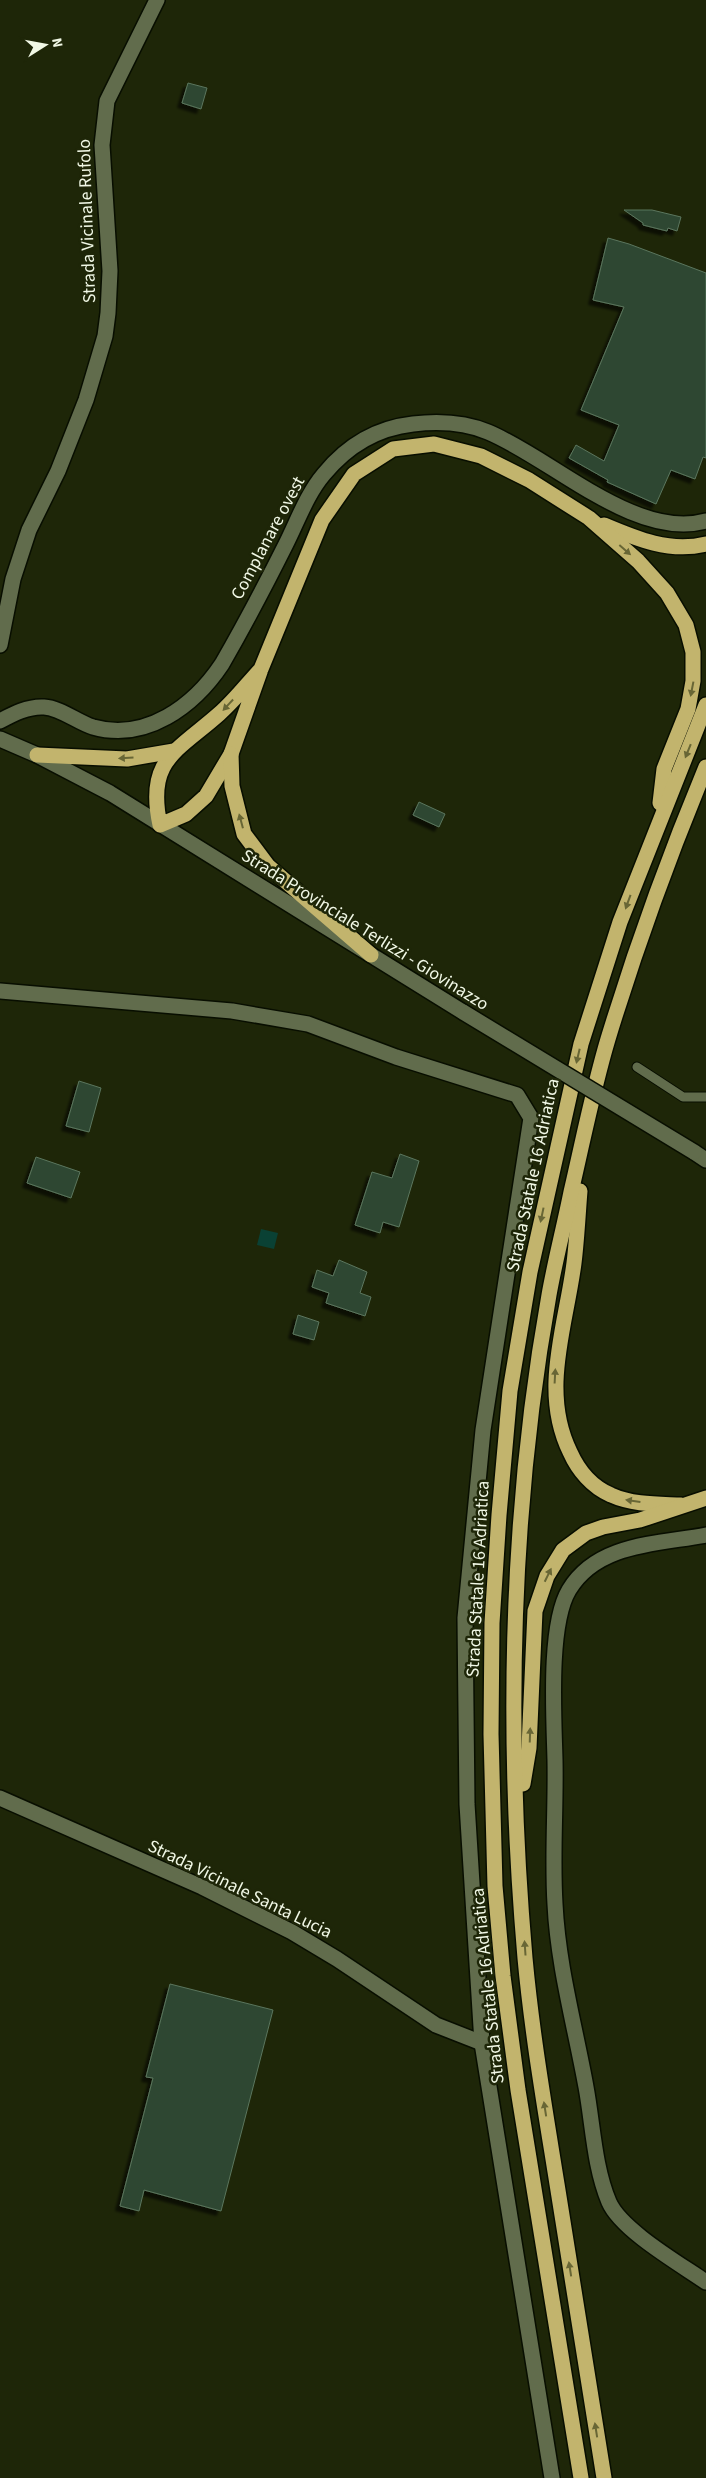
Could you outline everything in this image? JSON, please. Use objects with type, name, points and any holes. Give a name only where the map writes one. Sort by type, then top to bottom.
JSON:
[{"type":"highway","points":[[261,669],[221,713],[174,751],[162,766],[156,783],[155,802],[160,825],[186,814],[206,796],[230,754],[261,669],[322,520],[354,474],[393,449],[434,444],[481,456],[529,480],[589,518],[642,542],[693,548],[706,544]]},
{"type":"highway","points":[[589,518],[638,561],[667,593],[686,625],[693,652],[693,681],[688,709],[664,769],[658,823]]},
{"type":"highway","name":"Strada Statale 16 Adriatica","points":[[581,2478],[518,2090],[503,1976],[495,1886],[491,1734],[492,1623],[510,1391],[530,1272],[581,1044],[620,922],[706,705]]},
{"type":"highway","points":[[37,755],[127,759],[174,751]]},
{"type":"highway","points":[[230,754],[232,786],[244,834],[268,866],[371,955]]},
{"type":"highway","points":[[604,2478],[540,2082],[526,1961],[516,1818],[514,1660],[519,1554],[530,1433],[549,1296],[584,1133],[607,1044],[635,955],[683,823],[706,767]]},
{"type":"highway","points":[[584,1133],[574,1262],[555,1374],[555,1408],[564,1440],[575,1464],[591,1483],[609,1495],[629,1501],[682,1505]]},
{"type":"highway","points":[[516,1818],[529,1748],[535,1611],[547,1576],[563,1550],[586,1533],[603,1527],[640,1520],[706,1498]]},
{"type":"street","name":"Strada Vicinale Rufolo","points":[[0,645],[13,579],[29,530],[58,470],[86,400],[105,336],[110,271],[102,145],[107,101],[157,0]]},
{"type":"street","name":"Complanare ovest","points":[[0,721],[33,707],[44,707],[98,728],[129,730],[152,724],[182,708],[205,686],[222,664],[320,479],[364,438],[386,429],[432,422],[475,428],[498,436],[601,496],[641,516],[677,525],[706,521]]},
{"type":"street","name":"Strada Provinciale Terlizzi - Giovinazzo","points":[[0,739],[37,755],[110,793],[463,1012],[700,1156]]},
{"type":"street","points":[[0,991],[232,1011],[308,1024],[396,1057],[517,1095],[531,1118],[482,1430],[465,1618],[467,1804],[482,2043],[552,2478]]},
{"type":"street","points":[[706,1535],[617,1551],[598,1560],[582,1574],[569,1590],[559,1612],[553,1685],[556,1790],[555,1904],[563,1980],[586,2086],[600,2173],[610,2204],[631,2229],[706,2282]]},
{"type":"street","name":"Strada Vicinale Santa Lucia","points":[[0,1798],[202,1887],[292,1932],[337,1958],[436,2025],[482,2043]]},
{"type":"lane","points":[[637,1067],[683,1097],[706,1097]]},
{"type":"water","points":[[261,1229],[278,1233],[274,1249],[257,1245]]},
{"type":"building","points":[[188,83],[207,88],[201,109],[182,103]]},
{"type":"building","points":[[624,210],[652,210],[681,217],[677,231],[668,228],[667,231],[643,225],[643,223]]},
{"type":"building","points":[[608,238],[706,273],[706,458],[703,457],[695,479],[671,470],[656,504],[607,482],[608,480],[569,458],[576,445],[604,461],[619,425],[581,410],[624,307],[593,300]]},
{"type":"building","points":[[419,802],[445,814],[439,827],[413,815]]},
{"type":"building","points":[[79,1081],[101,1088],[89,1132],[66,1126]]},
{"type":"building","points":[[400,1154],[419,1161],[399,1227],[383,1222],[380,1233],[355,1225],[372,1172],[392,1178]]},
{"type":"building","points":[[36,1157],[80,1172],[71,1198],[27,1183]]},
{"type":"building","points":[[339,1260],[367,1272],[360,1293],[371,1297],[365,1316],[326,1303],[329,1293],[312,1287],[317,1270],[333,1276]]},
{"type":"building","points":[[298,1315],[319,1322],[314,1340],[293,1334]]},
{"type":"building","points":[[170,1984],[273,2010],[221,2211],[144,2190],[139,2211],[120,2206],[153,2078],[146,2077]]}]
